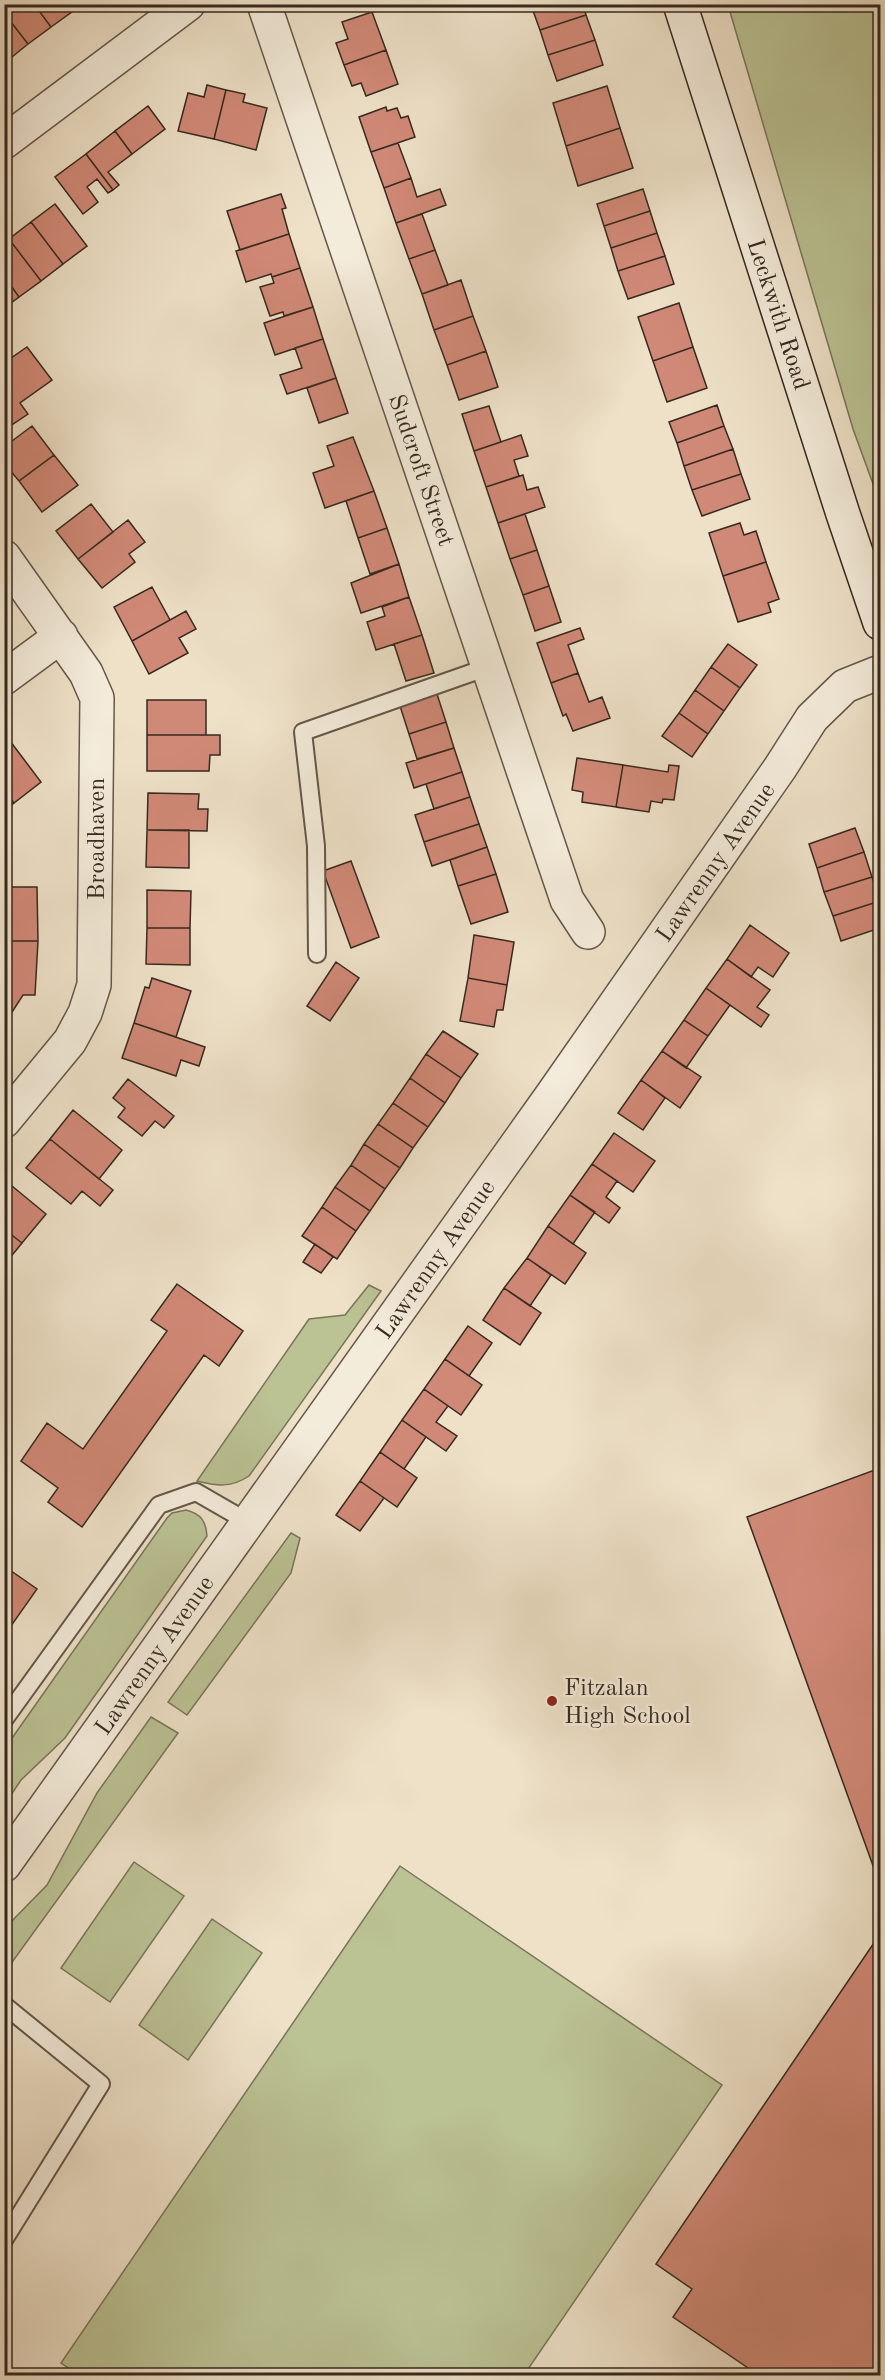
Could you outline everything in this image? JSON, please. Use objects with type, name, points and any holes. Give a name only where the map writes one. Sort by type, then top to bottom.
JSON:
[{"type":"street","points":[[4,142],[188,4]]},
{"type":"street","name":"Sudcroft Street","points":[[264,4],[567,900],[588,932]]},
{"type":"street","name":"Leckwith Road","points":[[680,4],[839,503],[880,623]]},
{"type":"street","name":"Broadhaven","points":[[4,557],[86,673],[97,698],[94,985],[85,1012],[70,1041],[4,1121]]},
{"type":"street","points":[[4,678],[61,636]]},
{"type":"street","name":"Lawrenny Avenue","points":[[4,1865],[566,1076],[780,768],[812,718],[845,687],[880,672]]},
{"type":"lane","points":[[317,954],[316,846],[303,732],[488,667]]},
{"type":"lane","points":[[4,1720],[159,1505],[196,1492],[248,1522]]},
{"type":"lane","points":[[4,2005],[101,2084],[4,2240]]},
{"type":"green space","points":[[728,5],[880,5],[880,503],[853,429]]},
{"type":"green space","points":[[369,1285],[381,1291],[249,1476],[236,1483],[224,1485],[197,1481],[309,1319],[345,1315]]},
{"type":"green space","points":[[186,1510],[202,1519],[207,1536],[65,1738],[21,1780],[5,1804],[5,1748],[167,1518],[172,1513]]},
{"type":"green space","points":[[291,1533],[300,1538],[291,1573],[187,1715],[168,1702]]},
{"type":"green space","points":[[151,1717],[178,1733],[5,1972],[5,1928],[47,1885],[97,1793]]},
{"type":"green space","points":[[134,1862],[184,1896],[110,2002],[61,1968]]},
{"type":"green space","points":[[400,1866],[722,2085],[524,2375],[79,2375],[61,2363]]},
{"type":"green space","points":[[212,1919],[262,1953],[188,2060],[139,2025]]},
{"type":"building","points":[[8,4],[34,4],[51,27],[28,44],[4,13],[4,7]]},
{"type":"building","points":[[34,4],[73,4],[76,9],[51,27]]},
{"type":"building","points":[[544,4],[583,4],[586,15],[540,30],[532,8]]},
{"type":"building","points":[[372,12],[386,50],[344,65],[336,43],[348,39],[342,22]]},
{"type":"building","points":[[4,13],[28,44],[7,61],[4,58]]},
{"type":"building","points":[[586,15],[595,40],[548,55],[540,30]]},
{"type":"building","points":[[595,40],[603,65],[557,81],[548,55]]},
{"type":"building","points":[[386,50],[398,84],[366,96],[361,83],[352,86],[344,65]]},
{"type":"building","points":[[207,85],[226,90],[214,139],[178,131],[188,93],[204,97]]},
{"type":"building","points":[[607,86],[620,128],[566,146],[553,103]]},
{"type":"building","points":[[226,90],[245,94],[243,102],[267,108],[256,150],[214,139]]},
{"type":"building","points":[[148,106],[165,129],[132,154],[115,131]]},
{"type":"building","points":[[386,107],[387,111],[397,108],[401,118],[408,116],[415,137],[371,152],[359,117]]},
{"type":"building","points":[[620,128],[633,168],[578,186],[566,146]]},
{"type":"building","points":[[115,131],[132,154],[108,172],[119,185],[113,190],[86,154]]},
{"type":"building","points":[[398,143],[411,178],[384,188],[371,152]]},
{"type":"building","points":[[86,154],[113,190],[108,193],[97,179],[87,187],[98,202],[83,214],[55,177]]},
{"type":"building","points":[[411,178],[417,197],[440,189],[446,205],[396,223],[384,188]]},
{"type":"building","points":[[643,189],[650,211],[604,226],[597,204]]},
{"type":"building","points":[[281,194],[286,208],[282,209],[289,234],[240,250],[227,211]]},
{"type":"building","points":[[55,204],[87,246],[63,264],[31,222]]},
{"type":"building","points":[[650,211],[657,233],[611,248],[604,226]]},
{"type":"building","points":[[422,214],[435,250],[409,259],[396,223]]},
{"type":"building","points":[[31,222],[63,264],[41,281],[9,239]]},
{"type":"building","points":[[657,233],[665,256],[618,271],[611,248]]},
{"type":"building","points":[[289,234],[300,268],[246,282],[236,251]]},
{"type":"building","points":[[9,239],[41,281],[19,297],[4,276],[4,242]]},
{"type":"building","points":[[435,250],[448,285],[422,294],[409,259]]},
{"type":"building","points":[[665,256],[674,284],[628,299],[618,271]]},
{"type":"building","points":[[300,268],[313,307],[284,316],[283,312],[270,316],[260,287],[274,283],[272,277]]},
{"type":"building","points":[[4,276],[19,297],[4,308]]},
{"type":"building","points":[[461,280],[473,316],[434,330],[422,294]]},
{"type":"building","points":[[679,303],[693,347],[653,361],[638,317]]},
{"type":"building","points":[[313,307],[323,339],[275,355],[264,323]]},
{"type":"building","points":[[473,316],[486,351],[447,365],[434,330]]},
{"type":"building","points":[[323,339],[336,378],[287,394],[280,375],[302,368],[295,348]]},
{"type":"building","points":[[27,347],[52,380],[20,403],[28,414],[4,430],[4,363]]},
{"type":"building","points":[[693,347],[707,388],[667,402],[653,361]]},
{"type":"building","points":[[486,351],[498,387],[459,400],[447,365]]},
{"type":"building","points":[[336,378],[348,413],[319,423],[307,388]]},
{"type":"building","points":[[717,405],[724,426],[677,443],[669,422]]},
{"type":"building","points":[[489,406],[501,442],[474,451],[462,414]]},
{"type":"building","points":[[32,426],[54,455],[19,481],[4,463],[4,447]]},
{"type":"building","points":[[724,426],[733,449],[684,466],[677,443]]},
{"type":"building","points":[[521,435],[528,456],[514,460],[519,476],[486,487],[474,451]]},
{"type":"building","points":[[353,437],[374,491],[325,508],[313,473],[334,466],[327,446]]},
{"type":"building","points":[[733,449],[741,474],[692,490],[684,466]]},
{"type":"building","points":[[54,455],[78,485],[42,512],[19,481]]},
{"type":"building","points":[[741,474],[750,499],[702,516],[692,490]]},
{"type":"building","points":[[523,475],[527,490],[538,487],[545,507],[498,523],[486,487]]},
{"type":"building","points":[[374,491],[387,528],[358,538],[346,501]]},
{"type":"building","points":[[91,504],[113,532],[78,559],[56,531]]},
{"type":"building","points":[[525,514],[537,550],[510,559],[498,523]]},
{"type":"building","points":[[128,520],[145,542],[129,554],[135,562],[102,588],[78,559]]},
{"type":"building","points":[[740,523],[744,535],[756,531],[766,562],[723,576],[709,533]]},
{"type":"building","points":[[387,528],[399,564],[370,574],[358,538]]},
{"type":"building","points":[[537,550],[549,586],[523,595],[510,559]]},
{"type":"building","points":[[766,562],[779,599],[768,603],[771,612],[738,622],[723,576]]},
{"type":"building","points":[[399,564],[409,597],[361,613],[351,583]]},
{"type":"building","points":[[549,586],[561,622],[535,631],[523,595]]},
{"type":"building","points":[[152,587],[170,620],[132,641],[114,607]]},
{"type":"building","points":[[409,597],[422,635],[376,650],[367,622],[385,616],[382,607]]},
{"type":"building","points":[[186,611],[196,629],[179,638],[188,653],[149,674],[132,641]]},
{"type":"building","points":[[580,628],[584,639],[568,645],[578,673],[551,683],[537,643]]},
{"type":"building","points":[[422,635],[434,673],[406,681],[394,644]]},
{"type":"building","points":[[728,644],[757,665],[740,688],[711,667]]},
{"type":"building","points":[[711,667],[740,688],[724,711],[695,690]]},
{"type":"building","points":[[578,673],[589,702],[602,697],[610,718],[573,731],[566,714],[563,716],[551,683]]},
{"type":"building","points":[[695,690],[724,711],[708,734],[679,713]]},
{"type":"building","points":[[437,694],[446,722],[409,734],[400,706]]},
{"type":"building","points":[[147,700],[206,700],[206,735],[147,735]]},
{"type":"building","points":[[679,713],[708,734],[692,757],[662,736]]},
{"type":"building","points":[[446,722],[454,748],[417,759],[409,734]]},
{"type":"building","points":[[147,735],[220,735],[220,755],[210,755],[209,771],[147,771]]},
{"type":"building","points":[[10,741],[41,782],[14,803],[4,791],[4,745]]},
{"type":"building","points":[[454,748],[462,772],[414,788],[406,763]]},
{"type":"building","points":[[577,758],[623,765],[616,807],[582,802],[583,792],[572,790]]},
{"type":"building","points":[[623,765],[668,772],[669,765],[679,766],[674,800],[663,799],[662,803],[651,801],[649,812],[616,807]]},
{"type":"building","points":[[462,772],[470,797],[434,809],[426,784]]},
{"type":"building","points":[[4,791],[14,803],[4,810]]},
{"type":"building","points":[[148,793],[199,794],[198,809],[208,809],[207,831],[147,830]]},
{"type":"building","points":[[470,797],[479,824],[424,842],[415,815]]},
{"type":"building","points":[[479,824],[487,847],[432,866],[424,842]]},
{"type":"building","points":[[855,828],[864,852],[817,868],[809,844]]},
{"type":"building","points":[[147,830],[189,830],[189,868],[146,867]]},
{"type":"building","points":[[487,847],[496,874],[458,886],[450,860]]},
{"type":"building","points":[[864,852],[872,877],[824,892],[817,868]]},
{"type":"building","points":[[351,861],[379,937],[351,948],[323,871]]},
{"type":"building","points":[[496,874],[508,912],[471,924],[458,886]]},
{"type":"building","points":[[872,877],[880,901],[833,916],[824,892]]},
{"type":"building","points":[[4,887],[37,887],[38,941],[4,941]]},
{"type":"building","points":[[147,890],[191,891],[190,928],[147,928]]},
{"type":"building","points":[[880,901],[880,928],[841,941],[833,916]]},
{"type":"building","points":[[750,925],[789,953],[773,977],[758,967],[751,977],[727,959]]},
{"type":"building","points":[[147,928],[190,928],[190,965],[146,964]]},
{"type":"building","points":[[474,935],[514,942],[507,985],[468,978]]},
{"type":"building","points":[[4,941],[38,941],[35,995],[23,995],[5,1023]]},
{"type":"building","points":[[727,959],[770,990],[757,1007],[769,1015],[761,1027],[706,988]]},
{"type":"building","points":[[336,962],[359,978],[330,1021],[307,1006]]},
{"type":"building","points":[[152,978],[191,991],[176,1037],[134,1023],[145,987],[149,988]]},
{"type":"building","points":[[468,978],[507,985],[503,1010],[497,1010],[494,1027],[460,1021]]},
{"type":"building","points":[[706,988],[730,1005],[708,1036],[684,1020]]},
{"type":"building","points":[[684,1020],[708,1036],[686,1068],[662,1051]]},
{"type":"building","points":[[134,1023],[205,1047],[199,1066],[181,1060],[176,1076],[122,1058]]},
{"type":"building","points":[[443,1031],[478,1054],[461,1078],[426,1054]]},
{"type":"building","points":[[662,1051],[701,1077],[680,1108],[641,1080]]},
{"type":"building","points":[[426,1054],[461,1078],[445,1103],[410,1078]]},
{"type":"building","points":[[410,1078],[445,1103],[428,1127],[393,1103]]},
{"type":"building","points":[[128,1079],[174,1116],[164,1128],[155,1121],[142,1136],[118,1117],[125,1108],[113,1098]]},
{"type":"building","points":[[641,1080],[665,1098],[643,1130],[618,1113]]},
{"type":"building","points":[[393,1103],[428,1127],[413,1148],[378,1124]]},
{"type":"building","points":[[73,1110],[122,1150],[99,1179],[50,1139]]},
{"type":"building","points":[[378,1124],[413,1148],[400,1168],[364,1144]]},
{"type":"building","points":[[614,1133],[655,1161],[633,1192],[592,1164]]},
{"type":"building","points":[[50,1139],[113,1190],[100,1206],[82,1191],[71,1204],[26,1168]]},
{"type":"building","points":[[364,1144],[400,1168],[385,1189],[351,1165]]},
{"type":"building","points":[[592,1164],[617,1181],[606,1197],[620,1208],[609,1223],[570,1195]]},
{"type":"building","points":[[351,1165],[385,1189],[370,1211],[335,1187]]},
{"type":"building","points":[[12,1186],[46,1214],[22,1243],[4,1229],[4,1195]]},
{"type":"building","points":[[335,1187],[370,1211],[356,1231],[322,1207]]},
{"type":"building","points":[[570,1195],[595,1212],[573,1244],[548,1226]]},
{"type":"building","points":[[322,1207],[356,1231],[337,1259],[302,1236]]},
{"type":"building","points":[[548,1226],[586,1253],[565,1284],[527,1258]]},
{"type":"building","points":[[4,1229],[22,1243],[4,1265]]},
{"type":"building","points":[[315,1244],[333,1257],[321,1273],[303,1262]]},
{"type":"building","points":[[527,1258],[551,1275],[530,1306],[504,1288]]},
{"type":"building","points":[[177,1284],[243,1331],[219,1366],[204,1355],[82,1527],[48,1502],[58,1488],[21,1461],[47,1423],[83,1449],[167,1331],[151,1320]]},
{"type":"building","points":[[504,1288],[541,1313],[520,1345],[483,1320]]},
{"type":"building","points":[[468,1326],[492,1343],[469,1376],[445,1359]]},
{"type":"building","points":[[445,1359],[482,1385],[461,1415],[424,1389]]},
{"type":"building","points":[[424,1389],[448,1406],[436,1422],[457,1436],[446,1451],[402,1420]]},
{"type":"building","points":[[402,1420],[426,1437],[404,1469],[380,1452]]},
{"type":"building","points":[[380,1452],[417,1478],[397,1507],[360,1481]]},
{"type":"building","points":[[880,1468],[880,1885],[747,1517]]},
{"type":"building","points":[[360,1481],[384,1498],[360,1531],[336,1515]]},
{"type":"building","points":[[4,1566],[37,1589],[4,1636]]},
{"type":"building","points":[[880,1934],[880,2365],[873,2376],[760,2376],[673,2317],[692,2289],[656,2264]]},
{"type":"place","name":"Fitzalan High School","points":[[552,1701]]}]
